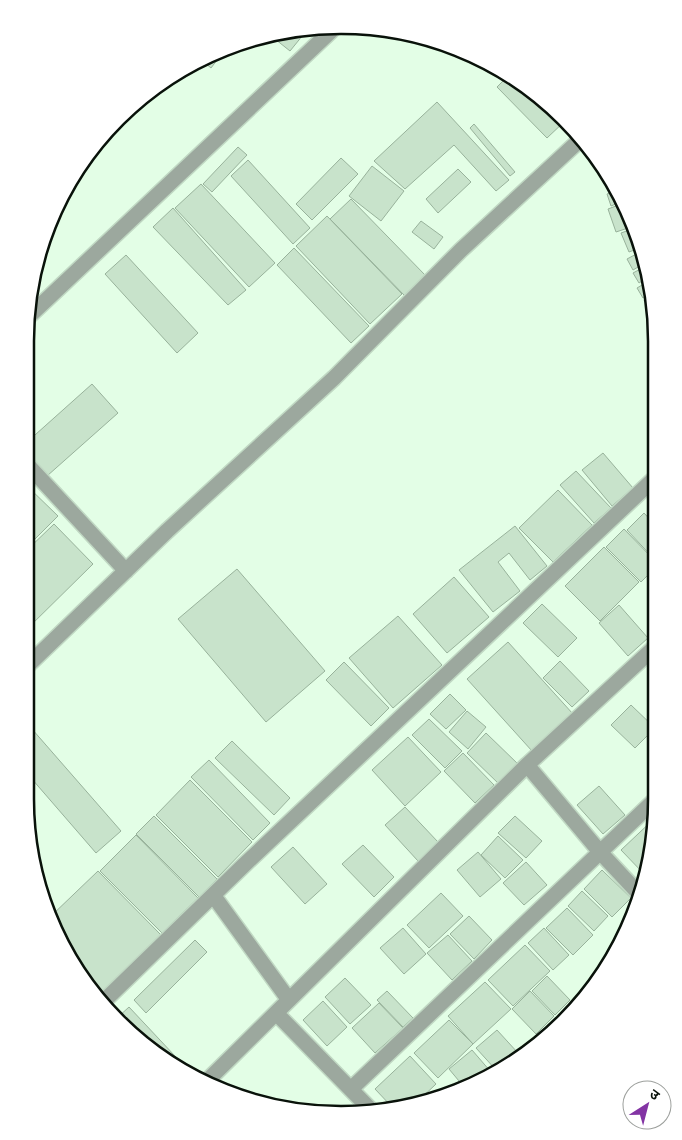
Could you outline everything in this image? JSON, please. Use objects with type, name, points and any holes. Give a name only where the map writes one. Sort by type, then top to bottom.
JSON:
[{"type":"street","points":[[35,310],[325,34]]},
{"type":"street","points":[[34,659],[126,571],[334,378],[461,250],[576,143]]},
{"type":"street","points":[[34,471],[126,571]]},
{"type":"street","points":[[107,998],[213,895],[648,484]]},
{"type":"street","points":[[211,1077],[527,765],[648,653]]},
{"type":"street","points":[[527,765],[600,852],[635,889]]},
{"type":"street","points":[[352,1088],[648,807]]},
{"type":"street","points":[[213,895],[290,1000]]},
{"type":"street","points":[[276,1013],[352,1088],[367,1105]]},
{"type":"building","points":[[302,36],[290,51],[277,41]]},
{"type":"building","points":[[217,60],[211,68],[207,64]]},
{"type":"building","points":[[504,80],[528,97],[560,126],[547,138],[497,87]]},
{"type":"building","points":[[437,102],[509,180],[496,191],[454,145],[405,189],[374,161]]},
{"type":"building","points":[[474,124],[515,172],[510,176],[470,128]]},
{"type":"building","points":[[238,147],[247,155],[212,192],[203,184]]},
{"type":"building","points":[[341,158],[358,174],[312,220],[296,204]]},
{"type":"building","points":[[248,160],[310,228],[293,244],[231,176]]},
{"type":"building","points":[[372,166],[404,191],[381,221],[349,196]]},
{"type":"building","points":[[458,169],[471,182],[438,213],[426,199]]},
{"type":"building","points":[[201,184],[275,263],[249,287],[175,208]]},
{"type":"building","points":[[610,193],[616,204],[611,206],[607,194]]},
{"type":"building","points":[[351,199],[426,276],[405,296],[330,219]]},
{"type":"building","points":[[617,206],[627,228],[616,232],[608,209]]},
{"type":"building","points":[[173,208],[246,290],[228,305],[153,227]]},
{"type":"building","points":[[327,216],[402,294],[370,324],[296,246]]},
{"type":"building","points":[[421,221],[443,237],[434,249],[412,232]]},
{"type":"building","points":[[628,231],[634,250],[629,252],[621,233]]},
{"type":"building","points":[[294,248],[369,326],[351,343],[277,265]]},
{"type":"building","points":[[636,254],[639,266],[633,270],[627,259]]},
{"type":"building","points":[[126,255],[198,333],[177,353],[105,274]]},
{"type":"building","points":[[640,269],[642,281],[639,283],[633,273]]},
{"type":"building","points":[[643,285],[645,297],[643,298],[637,288]]},
{"type":"building","points":[[92,384],[118,413],[47,476],[34,461],[34,436]]},
{"type":"building","points":[[603,453],[633,488],[612,506],[582,470]]},
{"type":"building","points":[[576,471],[611,508],[594,523],[560,485]]},
{"type":"building","points":[[558,490],[592,525],[553,562],[519,528]]},
{"type":"building","points":[[34,493],[58,516],[34,540]]},
{"type":"building","points":[[644,513],[648,517],[648,552],[627,530]]},
{"type":"building","points":[[54,524],[93,564],[34,622],[34,543]]},
{"type":"building","points":[[515,526],[547,566],[530,580],[509,553],[498,562],[520,591],[493,612],[459,570]]},
{"type":"building","points":[[624,529],[648,554],[648,575],[641,582],[606,547]]},
{"type":"building","points":[[604,547],[639,582],[600,621],[565,586]]},
{"type":"building","points":[[237,569],[325,671],[266,722],[178,619]]},
{"type":"building","points":[[454,577],[489,617],[447,653],[413,614]]},
{"type":"building","points":[[542,604],[577,638],[558,657],[523,623]]},
{"type":"building","points":[[619,605],[648,638],[628,656],[599,623]]},
{"type":"building","points":[[398,616],[442,665],[393,708],[349,658]]},
{"type":"building","points":[[508,642],[573,714],[532,751],[467,679]]},
{"type":"building","points":[[560,661],[589,691],[572,707],[543,678]]},
{"type":"building","points":[[344,662],[389,708],[371,726],[326,680]]},
{"type":"building","points":[[450,694],[466,710],[446,729],[430,714]]},
{"type":"building","points":[[631,705],[648,721],[648,735],[635,748],[611,725]]},
{"type":"building","points":[[467,711],[486,727],[468,749],[449,732]]},
{"type":"building","points":[[429,719],[462,751],[445,768],[412,735]]},
{"type":"building","points":[[34,731],[121,831],[96,853],[34,781]]},
{"type":"building","points":[[486,733],[519,765],[500,785],[467,753]]},
{"type":"building","points":[[408,737],[441,772],[405,806],[372,770]]},
{"type":"building","points":[[232,741],[290,798],[274,815],[215,758]]},
{"type":"building","points":[[463,753],[494,785],[475,803],[444,771]]},
{"type":"building","points":[[209,760],[270,823],[253,840],[191,777]]},
{"type":"building","points":[[190,780],[252,842],[218,877],[156,815]]},
{"type":"building","points":[[599,786],[625,815],[603,834],[577,805]]},
{"type":"building","points":[[405,807],[438,842],[418,861],[385,825]]},
{"type":"building","points":[[154,816],[217,879],[199,897],[136,834]]},
{"type":"building","points":[[515,816],[542,841],[526,858],[498,833]]},
{"type":"building","points":[[647,825],[640,870],[621,850]]},
{"type":"building","points":[[136,835],[198,898],[162,933],[100,871]]},
{"type":"building","points":[[498,836],[523,860],[505,878],[481,855]]},
{"type":"building","points":[[363,845],[394,877],[374,897],[342,864]]},
{"type":"building","points":[[293,847],[327,884],[305,904],[271,867]]},
{"type":"building","points":[[478,852],[501,879],[480,897],[457,870]]},
{"type":"building","points":[[526,862],[547,885],[524,905],[503,883]]},
{"type":"building","points":[[602,870],[631,898],[612,917],[584,889]]},
{"type":"building","points":[[98,871],[161,935],[102,993],[75,953],[55,912]]},
{"type":"building","points":[[582,891],[608,916],[594,931],[568,906]]},
{"type":"building","points":[[441,893],[463,916],[429,948],[407,925]]},
{"type":"building","points":[[567,908],[593,935],[573,955],[546,928]]},
{"type":"building","points":[[469,916],[492,940],[474,959],[450,934]]},
{"type":"building","points":[[403,928],[426,954],[404,974],[380,948]]},
{"type":"building","points":[[544,928],[569,955],[553,970],[528,943]]},
{"type":"building","points":[[448,935],[472,961],[452,980],[427,953]]},
{"type":"building","points":[[195,940],[207,952],[146,1013],[134,1000]]},
{"type":"building","points":[[525,945],[550,971],[513,1006],[488,980]]},
{"type":"building","points":[[547,976],[570,1000],[555,1015],[532,991]]},
{"type":"building","points":[[345,978],[371,1005],[350,1024],[325,997]]},
{"type":"building","points":[[485,982],[511,1009],[473,1044],[448,1016]]},
{"type":"building","points":[[387,991],[413,1018],[403,1027],[377,1000]]},
{"type":"building","points":[[530,991],[554,1016],[536,1034],[512,1009]]},
{"type":"building","points":[[323,1001],[347,1027],[327,1046],[303,1020]]},
{"type":"building","points":[[379,1003],[403,1028],[375,1053],[352,1028]]},
{"type":"building","points":[[129,1007],[178,1059],[154,1043],[122,1014]]},
{"type":"building","points":[[449,1020],[473,1044],[438,1078],[414,1053]]},
{"type":"building","points":[[497,1030],[516,1051],[493,1066],[476,1048]]},
{"type":"building","points":[[472,1050],[488,1069],[460,1082],[449,1069]]},
{"type":"building","points":[[410,1056],[436,1084],[425,1095],[388,1103],[375,1089]]}]
